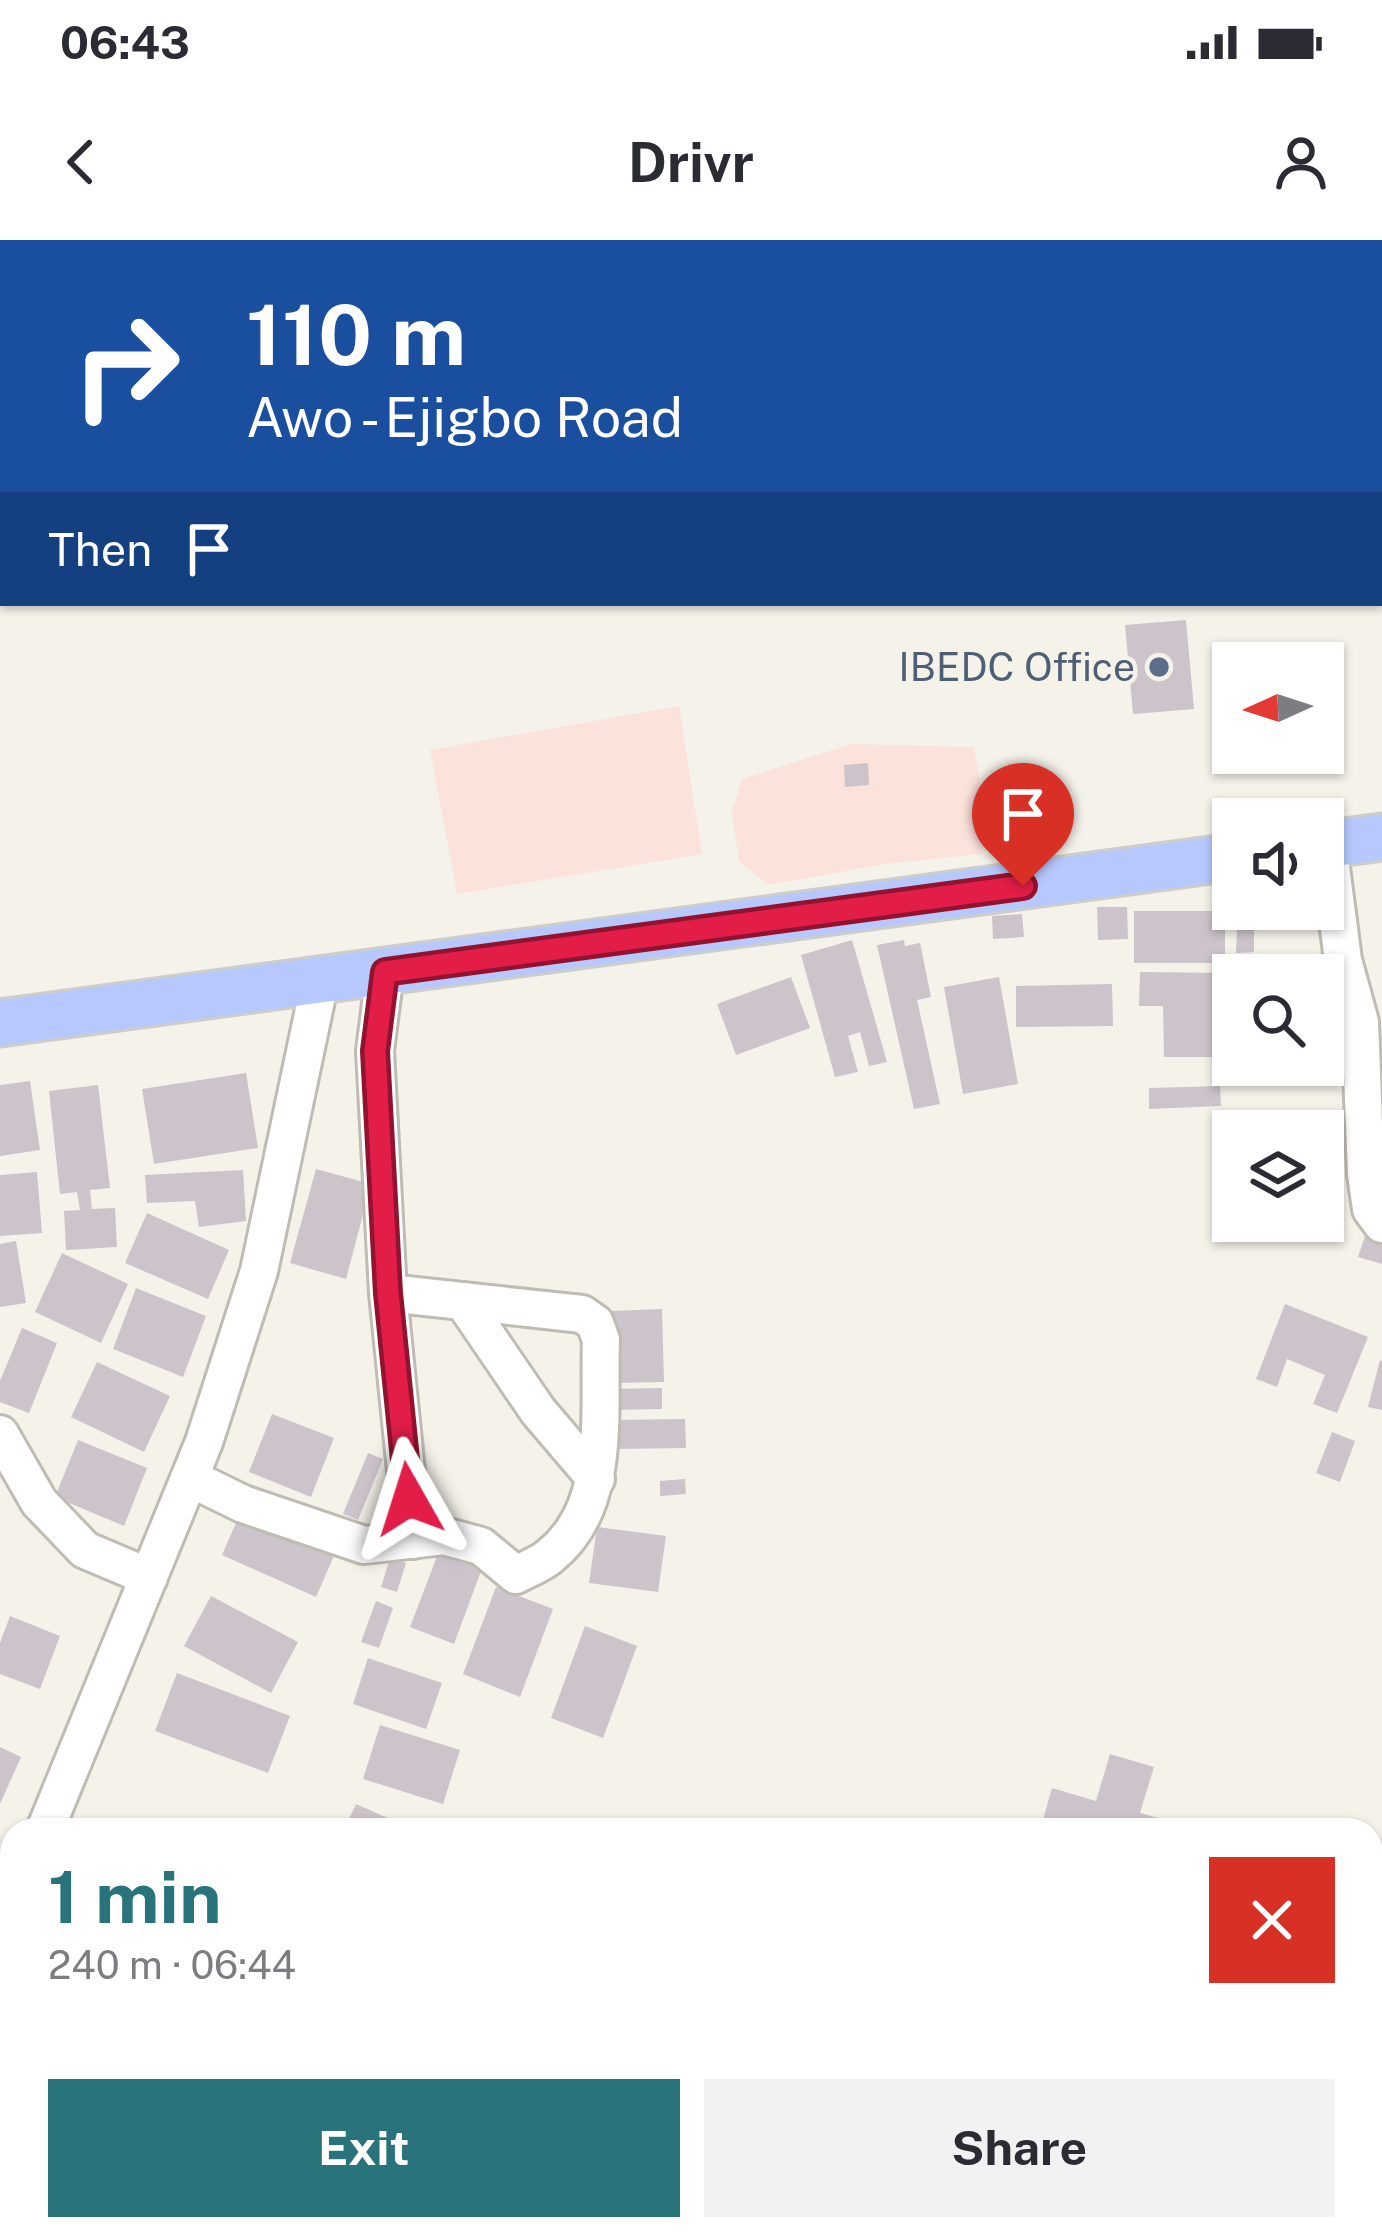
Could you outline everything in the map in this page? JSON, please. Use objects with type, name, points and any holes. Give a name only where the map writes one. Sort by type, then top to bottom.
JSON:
[{"type":"main road","points":[[1344,842],[1382,837]]},
{"type":"main road","points":[[0,1023],[1212,860]]},
{"type":"street","points":[[1338,930],[1371,1034],[1366,1174],[1371,1209],[1382,1224]]},
{"type":"street","points":[[385,972],[375,1051],[388,1293],[413,1540]]},
{"type":"street","points":[[50,1818],[190,1478],[259,1271],[320,981]]},
{"type":"street","points":[[190,1478],[243,1504],[364,1545],[444,1536],[481,1546],[516,1575],[551,1556],[581,1519],[596,1479],[601,1340],[595,1323],[582,1314],[388,1293]]},
{"type":"street","points":[[463,1301],[538,1411],[596,1479]]},
{"type":"street","points":[[0,1434],[39,1502],[85,1550],[149,1577]]},
{"type":"shaded area","points":[[679,706],[702,854],[457,894],[430,750]]},
{"type":"shaded area","points":[[851,744],[974,747],[987,826],[981,854],[885,864],[768,885],[739,861],[732,812],[742,779]]},
{"type":"building","name":"IBEDC Office","points":[[1186,620],[1194,709],[1133,714],[1125,625]]},
{"type":"building","points":[[868,763],[869,785],[845,787],[844,765]]},
{"type":"building","points":[[1097,907],[1127,907],[1128,939],[1098,940]]},
{"type":"building","points":[[1134,911],[1212,911],[1212,930],[1225,930],[1225,954],[1212,954],[1212,963],[1134,963]]},
{"type":"building","points":[[1022,914],[1024,937],[993,939],[992,916]]},
{"type":"building","points":[[1237,930],[1254,930],[1254,952],[1236,953]]},
{"type":"building","points":[[852,940],[887,1062],[869,1066],[860,1032],[848,1036],[858,1072],[835,1077],[801,955]]},
{"type":"building","points":[[904,940],[905,946],[920,943],[931,997],[917,1000],[940,1104],[914,1109],[877,945]]},
{"type":"building","points":[[1140,972],[1212,973],[1212,1057],[1164,1057],[1163,1006],[1139,1006]]},
{"type":"building","points":[[791,977],[810,1028],[736,1055],[717,1004]]},
{"type":"building","points":[[999,977],[1018,1084],[963,1094],[944,987]]},
{"type":"building","points":[[1112,984],[1113,1026],[1016,1027],[1016,986]]},
{"type":"building","points":[[246,1073],[258,1148],[154,1164],[142,1089]]},
{"type":"building","points":[[30,1081],[40,1150],[0,1156],[0,1085]]},
{"type":"building","points":[[98,1085],[110,1188],[90,1190],[92,1209],[115,1208],[117,1247],[66,1250],[64,1211],[80,1210],[77,1192],[60,1194],[49,1091]]},
{"type":"building","points":[[1220,1086],[1221,1106],[1149,1109],[1149,1088]]},
{"type":"building","points":[[316,1169],[371,1184],[346,1279],[290,1263]]},
{"type":"building","points":[[243,1170],[246,1221],[199,1227],[195,1201],[147,1203],[145,1175]]},
{"type":"building","points":[[37,1172],[42,1233],[0,1236],[0,1175]]},
{"type":"building","points":[[147,1213],[229,1250],[208,1299],[125,1263]]},
{"type":"building","points":[[1366,1233],[1382,1238],[1382,1264],[1358,1257]]},
{"type":"building","points":[[16,1241],[26,1303],[0,1307],[0,1244]]},
{"type":"building","points":[[62,1253],[128,1284],[101,1343],[35,1312]]},
{"type":"building","points":[[136,1288],[206,1316],[183,1377],[113,1349]]},
{"type":"building","points":[[1285,1304],[1368,1337],[1337,1413],[1313,1404],[1325,1375],[1287,1359],[1277,1387],[1256,1379]]},
{"type":"building","points":[[662,1309],[664,1382],[612,1383],[611,1311]]},
{"type":"building","points":[[22,1328],[57,1343],[29,1413],[0,1402],[0,1381]]},
{"type":"building","points":[[1382,1361],[1382,1410],[1368,1407]]},
{"type":"building","points":[[97,1362],[170,1396],[144,1452],[71,1417]]},
{"type":"building","points":[[662,1388],[662,1409],[610,1410],[609,1389]]},
{"type":"building","points":[[272,1414],[334,1438],[311,1497],[249,1472]]},
{"type":"building","points":[[685,1419],[686,1448],[612,1449],[611,1420]]},
{"type":"building","points":[[1332,1432],[1355,1441],[1340,1482],[1316,1473]]},
{"type":"building","points":[[78,1440],[147,1468],[124,1526],[55,1497]]},
{"type":"building","points":[[368,1453],[383,1459],[358,1520],[343,1514]]},
{"type":"building","points":[[685,1479],[686,1494],[660,1496],[660,1481]]},
{"type":"building","points":[[242,1509],[336,1551],[316,1597],[222,1555]]},
{"type":"building","points":[[597,1527],[666,1536],[658,1592],[589,1583]]},
{"type":"building","points":[[441,1546],[484,1563],[454,1644],[410,1627]]},
{"type":"building","points":[[390,1558],[406,1563],[397,1592],[381,1587]]},
{"type":"building","points":[[496,1587],[553,1609],[520,1697],[463,1674]]},
{"type":"building","points":[[211,1596],[298,1642],[271,1693],[184,1646]]},
{"type":"building","points":[[376,1601],[393,1608],[379,1648],[361,1642]]},
{"type":"building","points":[[10,1616],[60,1636],[40,1689],[0,1674],[0,1643]]},
{"type":"building","points":[[585,1626],[637,1646],[603,1738],[551,1718]]},
{"type":"building","points":[[368,1658],[442,1683],[426,1729],[353,1704]]},
{"type":"building","points":[[177,1673],[290,1716],[268,1773],[155,1731]]},
{"type":"building","points":[[380,1725],[460,1750],[443,1804],[363,1779]]},
{"type":"building","points":[[0,1747],[21,1757],[0,1804]]},
{"type":"building","points":[[1110,1754],[1154,1767],[1140,1813],[1159,1818],[1043,1818],[1052,1788],[1096,1801]]},
{"type":"building","points":[[356,1804],[388,1818],[350,1818]]},
{"type":"place","name":"IBEDC Office","points":[[1159,667]]},
{"type":"route","points":[[409,1499],[388,1293],[375,1051],[385,972],[1023,886]]}]
